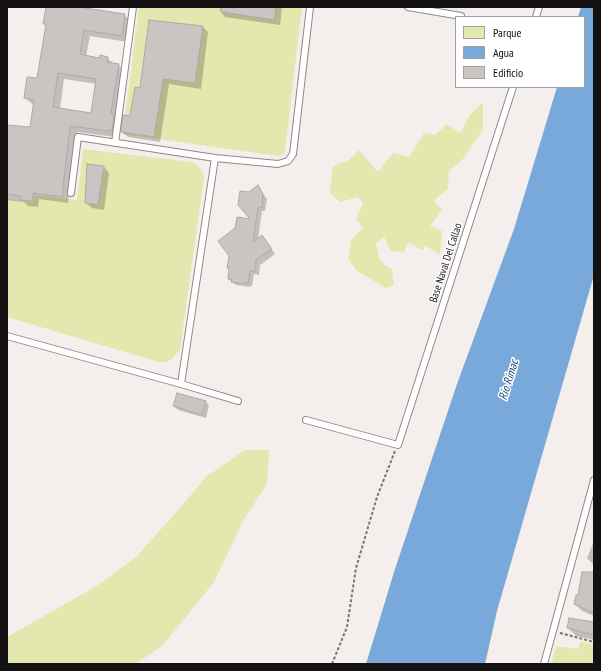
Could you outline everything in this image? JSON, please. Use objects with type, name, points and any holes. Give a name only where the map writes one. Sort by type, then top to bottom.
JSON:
[{"type":"lane","points":[[116,143],[133,7]]},
{"type":"lane","points":[[71,193],[78,137],[215,158],[278,164],[288,161],[293,154],[310,7]]},
{"type":"lane","points":[[408,7],[461,16]]},
{"type":"lane","name":"Base Naval Del Callao","points":[[398,445],[513,88]]},
{"type":"lane","points":[[181,384],[215,158]]},
{"type":"lane","points":[[7,336],[238,401]]},
{"type":"lane","points":[[306,420],[398,445]]},
{"type":"lane","points":[[544,664],[594,480]]},
{"type":"path","points":[[332,664],[347,627],[356,568],[377,497],[398,445]]},
{"type":"path","points":[[553,631],[594,642]]},
{"type":"green space","points":[[139,7],[302,7],[284,154],[278,156],[123,134]]},
{"type":"green space","points":[[483,102],[483,130],[463,159],[449,171],[448,188],[434,201],[442,210],[430,226],[442,231],[440,255],[426,246],[422,250],[408,242],[404,252],[390,251],[384,236],[376,243],[379,258],[386,266],[392,269],[394,285],[386,288],[357,271],[348,259],[351,240],[363,228],[356,219],[363,203],[358,197],[340,202],[330,193],[333,166],[349,160],[359,150],[378,172],[393,153],[409,157],[424,133],[435,135],[447,124],[460,133],[470,115]]},
{"type":"green space","points":[[83,149],[192,162],[202,171],[204,177],[180,350],[172,359],[166,362],[159,362],[7,317],[7,199],[33,202],[34,195],[77,200]]},
{"type":"green space","points":[[245,450],[269,450],[267,484],[243,521],[214,582],[163,645],[135,664],[7,664],[7,638],[9,636],[95,587],[136,557],[206,477]]},
{"type":"green space","points":[[581,641],[594,645],[594,664],[551,664],[556,646],[578,649]]},
{"type":"water","name":"Río Rímac","points":[[581,7],[594,7],[594,275],[497,611],[485,664],[366,664],[395,569],[457,384],[514,229],[557,88],[585,88],[585,16],[578,16]]},
{"type":"building","points":[[46,7],[79,7],[125,14],[122,36],[84,30],[80,54],[99,58],[100,55],[108,57],[107,62],[119,64],[111,113],[114,114],[112,131],[70,126],[62,197],[33,193],[32,201],[21,200],[21,196],[7,194],[7,125],[30,127],[34,100],[24,98],[27,77],[37,78],[46,24],[43,24]],"holes":[[[58,73],[96,79],[91,113],[53,107]]]},
{"type":"building","points":[[221,7],[276,7],[274,20],[221,12]]},
{"type":"building","points":[[149,20],[203,26],[195,83],[163,79],[154,137],[121,132],[123,115],[130,116],[135,87],[140,88]]},
{"type":"building","points":[[87,164],[104,166],[98,205],[85,203]]},
{"type":"building","points":[[258,185],[263,194],[262,208],[258,207],[253,242],[262,235],[272,249],[256,260],[255,271],[250,271],[248,283],[231,282],[232,280],[228,279],[229,268],[227,268],[229,256],[218,241],[235,228],[237,217],[250,219],[238,205],[240,191],[249,192]]},
{"type":"building","points":[[177,393],[206,401],[202,415],[173,406]]},
{"type":"building","points":[[582,572],[594,572],[594,613],[574,604],[576,595],[578,595]]},
{"type":"building","points":[[569,618],[594,622],[594,635],[567,628]]}]
